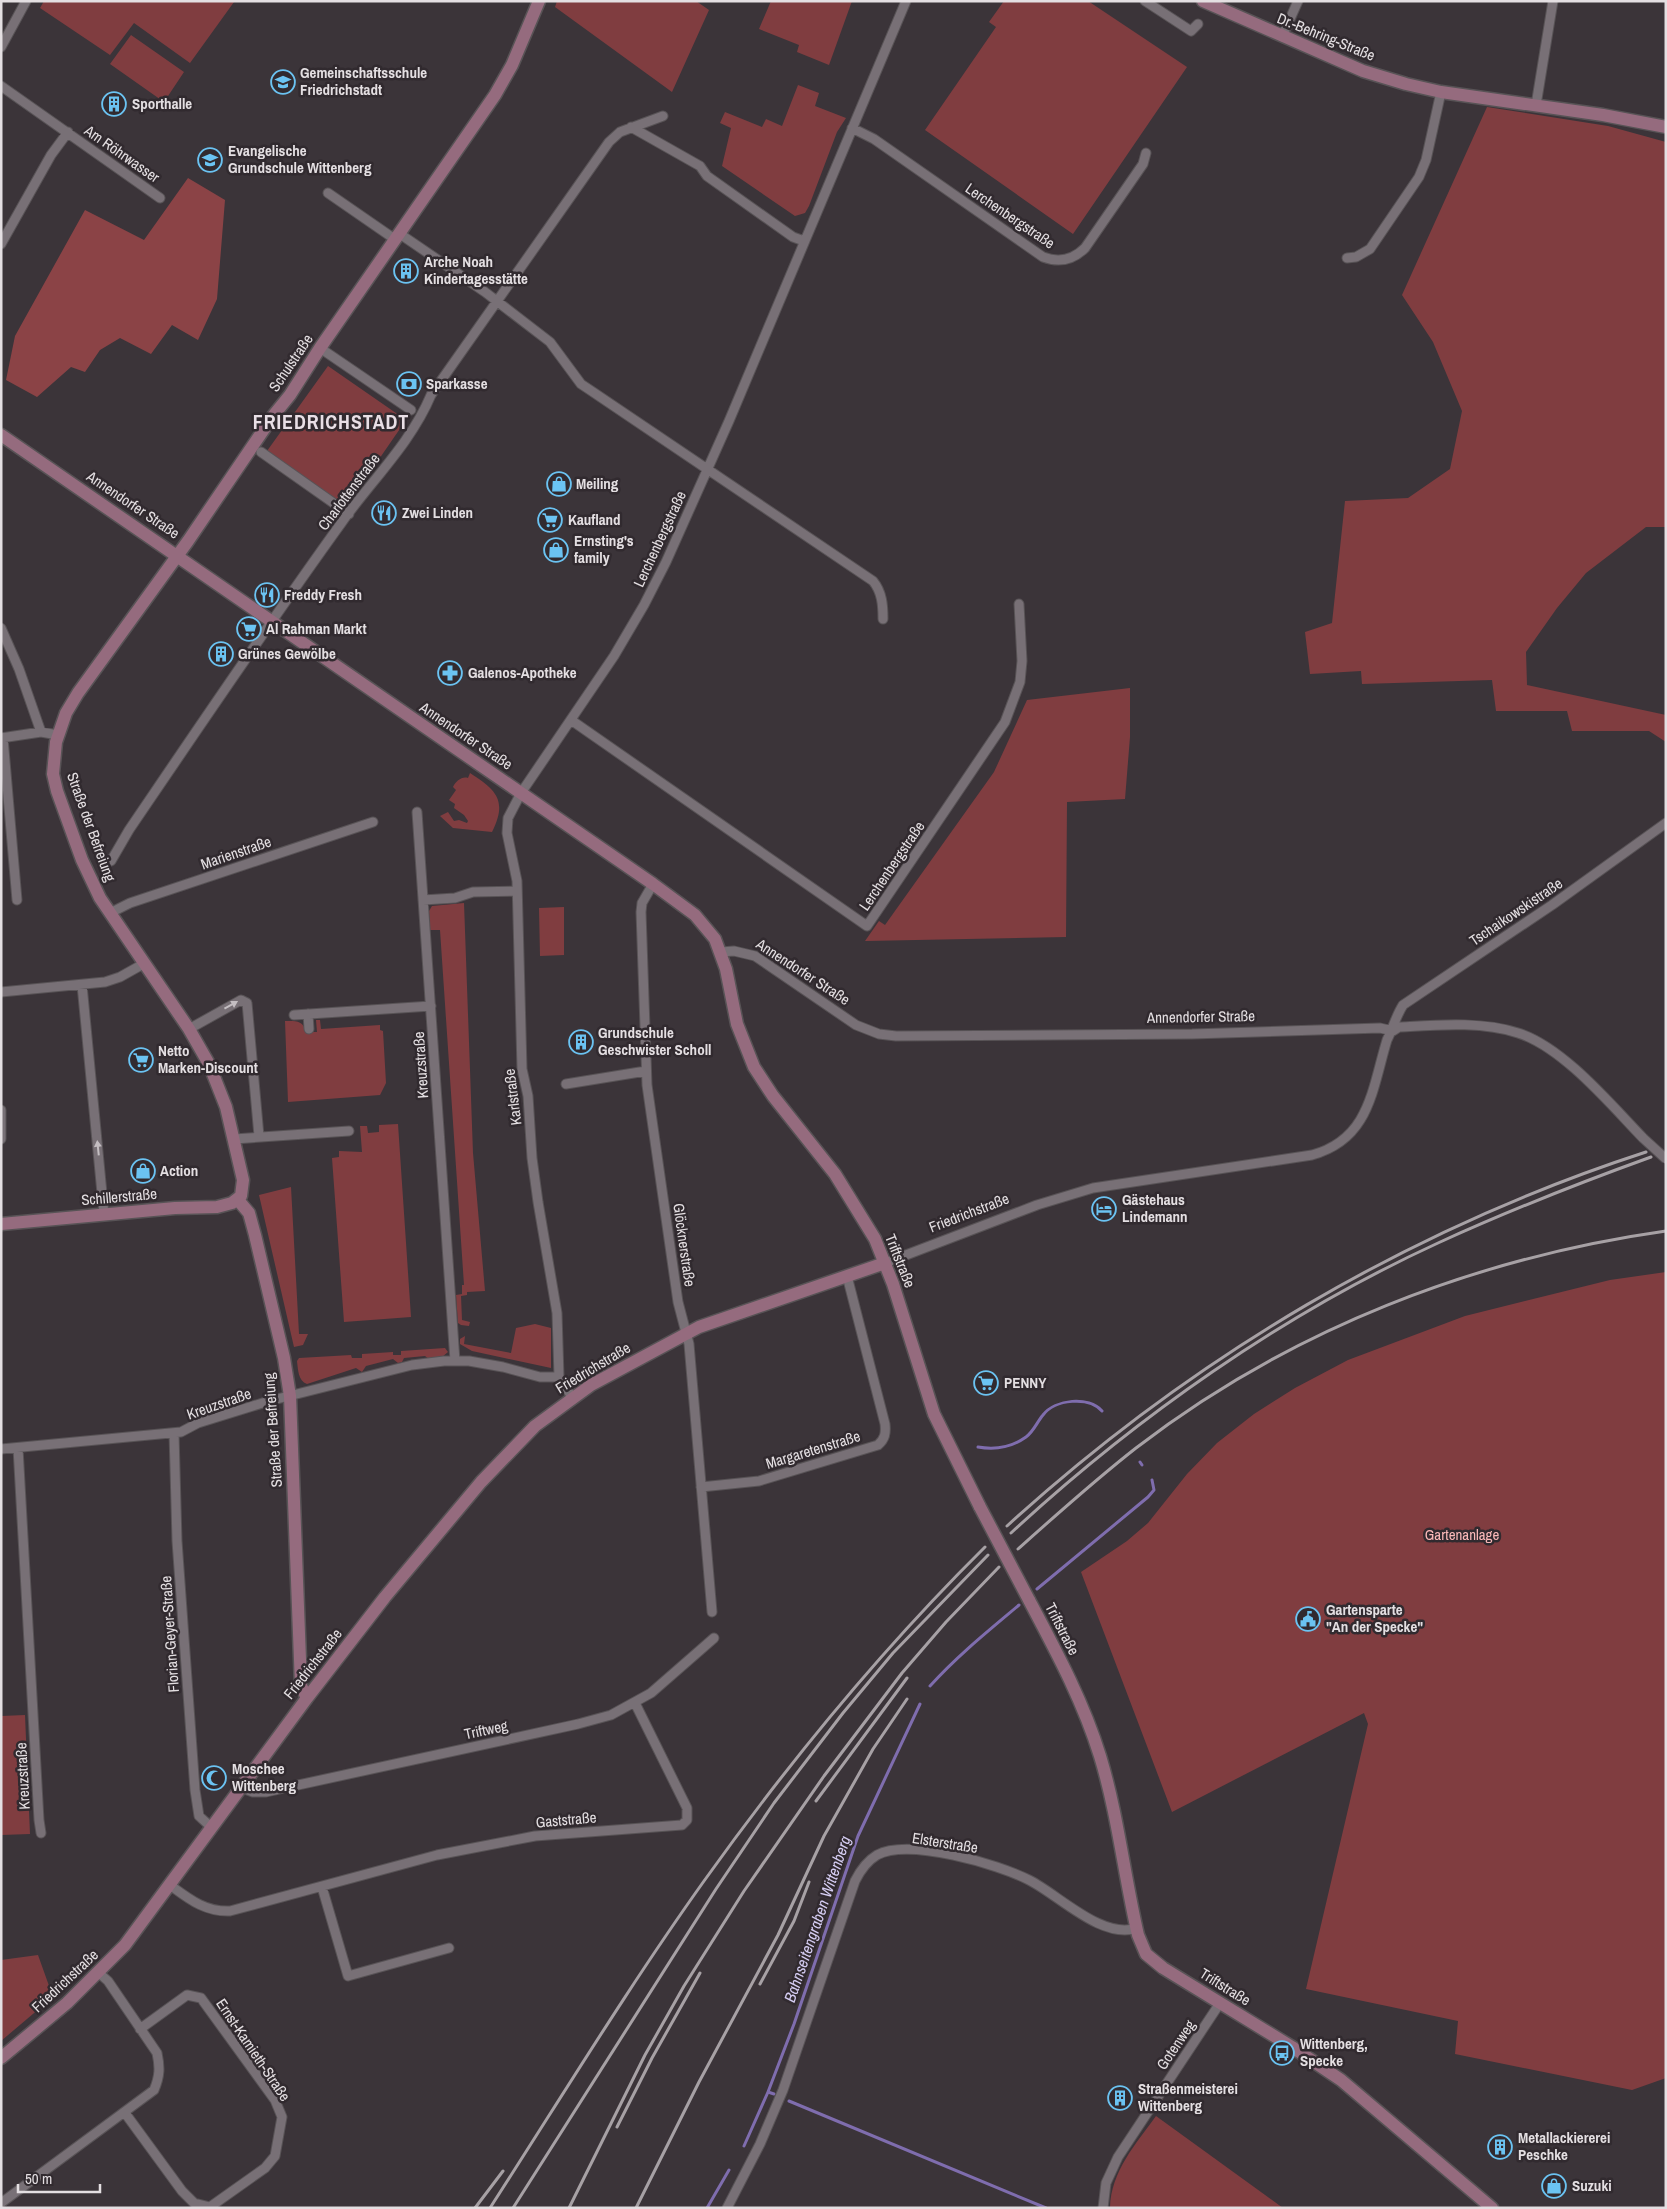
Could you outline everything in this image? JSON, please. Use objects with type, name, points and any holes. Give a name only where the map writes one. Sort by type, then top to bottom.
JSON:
[{"type":"street","points":[[1,47],[26,1]]},
{"type":"street","name":"Schulstraße","points":[[58,735],[70,705],[273,416],[290,395],[320,348],[502,84],[539,1]]},
{"type":"street","name":"Lerchenbergstraße","points":[[520,793],[614,656],[644,605],[676,542],[906,1]]},
{"type":"street","points":[[1145,1],[1191,31],[1198,24]]},
{"type":"street","name":"Dr.-Behring-Straße","points":[[1203,1],[1282,37],[1383,78],[1441,92],[1603,115],[1666,127]]},
{"type":"street","points":[[1282,37],[1298,1]]},
{"type":"street","points":[[1536,105],[1554,1]]},
{"type":"street","name":"Am Röhrwasser","points":[[1,86],[160,198]]},
{"type":"street","points":[[1347,258],[1356,258],[1370,249],[1419,177],[1426,160],[1441,92]]},
{"type":"street","name":"Charlottenstraße","points":[[111,861],[129,830],[272,621],[348,514],[387,466],[420,417],[430,395],[609,142],[620,132],[663,116]]},
{"type":"street","points":[[631,128],[700,166],[707,176],[793,237],[804,241]]},
{"type":"street","name":"Lerchenbergstraße","points":[[852,128],[874,139],[1043,257],[1057,261],[1070,259],[1085,248],[1143,164],[1146,153]]},
{"type":"street","name":"Am Röhrwasser","points":[[1,244],[51,155],[68,132]]},
{"type":"street","points":[[328,193],[495,301],[554,346],[581,384],[873,581],[881,597],[883,619]]},
{"type":"street","points":[[320,348],[411,410]]},
{"type":"street","name":"Annendorfer Straße","points":[[1,435],[653,884],[701,921],[715,939],[721,952],[734,951],[755,956],[856,1025],[874,1032],[896,1036],[1192,1034],[1380,1028],[1393,1031],[1399,1027],[1443,1026],[1488,1027],[1511,1030],[1547,1047],[1587,1081],[1666,1160]]},
{"type":"street","points":[[261,452],[348,514]]},
{"type":"street","name":"Lerchenbergstraße","points":[[571,720],[867,926],[1005,722],[1020,682],[1022,661],[1019,604]]},
{"type":"street","points":[[1,628],[20,669],[41,732]]},
{"type":"street","points":[[17,900],[2,738],[41,732],[58,735]]},
{"type":"street","name":"Straße der Befreiung","points":[[58,735],[53,762],[57,791],[88,873],[110,913],[189,1029],[209,1064],[219,1087],[234,1139],[243,1187],[238,1200],[249,1213],[256,1235],[284,1358],[290,1396],[301,1686],[307,1698]]},
{"type":"street","name":"Karlstraße","points":[[520,793],[511,810],[507,825],[508,842],[515,868],[517,891],[522,1069],[528,1096],[532,1158],[538,1202],[557,1313],[560,1376],[572,1397]]},
{"type":"street","name":"Kreuzstraße","points":[[417,812],[455,1361]]},
{"type":"street","name":"Marienstraße","points":[[110,913],[130,903],[373,822]]},
{"type":"street","name":"Tschaikowskistraße","points":[[1393,1031],[1396,1016],[1403,1005],[1552,905],[1666,823]]},
{"type":"street","name":"Glöcknerstraße","points":[[653,884],[642,903],[641,912],[646,1071],[678,1302],[689,1344],[712,1612]]},
{"type":"street","points":[[423,900],[455,898],[473,892],[517,891]]},
{"type":"street","name":"Triftstraße","points":[[721,952],[737,1024],[754,1067],[773,1096],[835,1174],[875,1239],[885,1263],[934,1414],[1078,1697],[1097,1748],[1114,1809],[1137,1928],[1143,1948],[1150,1959],[1341,2080],[1492,2208]]},
{"type":"street","points":[[1,992],[82,985],[112,980],[145,964]]},
{"type":"street","points":[[82,985],[104,1214]]},
{"type":"street","points":[[189,1029],[235,1002],[241,1000],[247,1003],[258,1136]]},
{"type":"street","points":[[294,1015],[431,1006]]},
{"type":"street","points":[[308,1014],[309,1029]]},
{"type":"street","name":"Friedrichstraße","points":[[1,2058],[55,2014],[99,1973],[135,1933],[240,1787],[385,1597],[481,1482],[529,1432],[572,1397],[686,1333],[718,1319],[885,1263],[1037,1204],[1093,1188],[1322,1152],[1340,1143],[1362,1120],[1371,1098],[1387,1040],[1393,1031]]},
{"type":"street","points":[[566,1084],[646,1071]]},
{"type":"street","points":[[1,1110],[1,1139]]},
{"type":"street","points":[[234,1139],[349,1131]]},
{"type":"street","name":"Schillerstraße","points":[[1,1224],[175,1208],[202,1208],[225,1205],[238,1200]]},
{"type":"street","name":"Margaretenstraße","points":[[701,1487],[759,1481],[878,1445],[882,1442],[886,1431],[885,1424],[847,1276]]},
{"type":"street","name":"Kreuzstraße","points":[[1,1449],[174,1433],[203,1421],[396,1368],[455,1361],[482,1363],[540,1377],[560,1376]]},
{"type":"street","name":"Florian-Geyer-Straße","points":[[174,1433],[177,1541],[194,1790],[199,1816],[211,1827]]},
{"type":"street","name":"Kreuzstraße","points":[[18,1448],[38,1820],[41,1833]]},
{"type":"street","name":"Triftweg","points":[[240,1787],[253,1792],[275,1790],[611,1716],[667,1682],[714,1638]]},
{"type":"street","name":"Gaststraße","points":[[170,1885],[196,1904],[220,1912],[248,1907],[436,1855],[535,1836],[682,1826],[688,1820],[687,1808],[635,1703]]},
{"type":"street","name":"Elsterstraße","points":[[727,2208],[760,2144],[783,2090],[855,1881],[861,1870],[877,1855],[897,1851],[920,1850],[989,1864],[1034,1883],[1089,1918],[1107,1927],[1123,1931],[1137,1928]]},
{"type":"street","points":[[322,1887],[348,1976],[449,1948]]},
{"type":"street","points":[[1,2203],[154,2090],[160,2066],[157,2053],[108,1981],[99,1973]]},
{"type":"street","name":"Ernst-Kamieth-Straße","points":[[125,2113],[182,2191],[194,2203],[210,2207],[265,2168],[274,2156],[278,2144],[282,2117],[275,2100],[200,1998],[188,1995],[140,2029]]},
{"type":"street","name":"Gotenweg","points":[[1103,2208],[1106,2183],[1113,2165],[1220,2003]]},
{"type":"green space","points":[[44,1],[234,2],[190,63],[134,23],[110,55],[40,8]]},
{"type":"green space","points":[[557,1],[696,1],[709,10],[672,92],[555,7]]},
{"type":"green space","points":[[771,1],[852,1],[829,65],[797,52],[799,45],[759,29]]},
{"type":"green space","points":[[1004,1],[1088,1],[1187,67],[1073,234],[925,130],[996,27],[989,22]]},
{"type":"green space","points":[[131,35],[184,72],[164,102],[110,64]]},
{"type":"green space","points":[[798,85],[819,93],[815,106],[846,118],[837,132],[809,206],[805,213],[795,216],[722,166],[731,128],[720,123],[725,112],[762,127],[766,119],[782,126]]},
{"type":"green space","points":[[1487,107],[1608,126],[1666,142],[1666,527],[1646,527],[1586,573],[1557,608],[1526,652],[1527,685],[1666,715],[1666,742],[1649,731],[1572,731],[1567,711],[1496,711],[1492,680],[1362,684],[1361,671],[1310,674],[1305,632],[1332,623],[1345,501],[1408,498],[1450,469],[1462,411],[1433,342],[1402,295]]},
{"type":"green space","points":[[328,366],[406,420],[346,507],[267,451]]},
{"type":"green space","points":[[1130,688],[1130,737],[1125,799],[1067,802],[1066,937],[865,941],[879,921],[885,925],[994,772],[1027,700]]},
{"type":"green space","points":[[470,773],[487,785],[497,797],[499,812],[492,832],[453,828],[440,816],[448,812],[454,821],[459,820],[467,823],[468,821],[464,815],[454,808],[455,804],[449,800],[456,790],[453,787],[456,783],[461,778],[468,778]]},
{"type":"green space","points":[[464,903],[473,1153],[485,1291],[467,1292],[467,1295],[461,1296],[462,1320],[470,1322],[469,1326],[458,1323],[456,1295],[462,1294],[462,1285],[464,1285],[440,930],[430,930],[429,911],[432,906]]},
{"type":"green space","points":[[564,907],[564,955],[540,956],[539,908]]},
{"type":"green space","points":[[316,1020],[320,1020],[321,1029],[380,1025],[380,1030],[383,1031],[386,1083],[380,1095],[288,1102],[285,1021],[301,1023],[306,1032],[317,1032]]},
{"type":"green space","points":[[398,1124],[411,1317],[344,1322],[332,1158],[339,1157],[339,1151],[362,1152],[360,1126],[367,1126],[368,1133],[379,1132],[379,1125]]},
{"type":"green space","points":[[291,1187],[299,1334],[308,1334],[303,1345],[294,1347],[259,1195]]},
{"type":"green space","name":"Gartenanlage","points":[[1666,1272],[1666,2078],[1632,2090],[1455,2054],[1458,2021],[1306,1989],[1368,1724],[1364,1713],[1172,1812],[1081,1572],[1127,1541],[1148,1523],[1187,1474],[1217,1443],[1254,1414],[1295,1388],[1348,1360],[1465,1316],[1610,1280]]},
{"type":"green space","points":[[535,1324],[551,1328],[551,1368],[472,1351],[460,1344],[460,1339],[465,1336],[464,1344],[511,1353],[516,1328]]},
{"type":"green space","points":[[445,1348],[448,1352],[442,1357],[429,1359],[425,1356],[404,1358],[402,1362],[398,1363],[393,1359],[366,1366],[362,1372],[356,1368],[307,1384],[300,1378],[297,1361],[299,1358],[351,1355],[352,1358],[362,1358],[362,1354],[393,1352],[393,1355],[401,1355],[401,1351]]},
{"type":"green space","points":[[25,1715],[30,1834],[1,1835],[1,1716]]},
{"type":"green space","points":[[38,1955],[53,1997],[1,2041],[1,1960]]},
{"type":"green space","points":[[1156,2116],[1283,2208],[1110,2208],[1111,2195],[1120,2170]]},
{"type":"shaded area","points":[[188,178],[225,200],[217,299],[198,340],[172,325],[151,354],[120,338],[100,350],[85,372],[71,367],[37,397],[6,380],[15,336],[85,210],[144,240]]},
{"type":"waterway","name":"Bahnseitengraben Wittenberg","points":[[978,1447],[1003,1447],[1021,1440],[1031,1432],[1048,1410],[1064,1403],[1081,1401],[1096,1406],[1102,1411]]},
{"type":"waterway","name":"Bahnseitengraben Wittenberg","points":[[1037,1589],[1148,1497],[1154,1490],[1152,1480]]},
{"type":"waterway","name":"Bahnseitengraben Wittenberg","points":[[930,1686],[962,1654],[1019,1605]]},
{"type":"waterway","name":"Bahnseitengraben Wittenberg","points":[[744,2146],[768,2092],[794,2024],[858,1836],[920,1704]]},
{"type":"waterway","name":"Bahnseitengraben Wittenberg","points":[[768,2092],[774,2094]]},
{"type":"waterway","points":[[789,2101],[1046,2208]]},
{"type":"waterway","name":"Bahnseitengraben Wittenberg","points":[[707,2208],[729,2170]]},
{"type":"railway","points":[[1007,1526],[1078,1465],[1151,1408],[1228,1354],[1307,1305],[1388,1260],[1472,1219],[1558,1183],[1646,1152]]},
{"type":"railway","points":[[1011,1533],[1108,1449],[1160,1409],[1267,1336],[1323,1302],[1380,1271],[1464,1231],[1651,1157]]},
{"type":"railway","points":[[1018,1549],[1121,1460],[1195,1406],[1256,1368],[1321,1335],[1387,1305],[1455,1280],[1524,1260],[1595,1243],[1666,1231]]},
{"type":"railway","points":[[490,2208],[649,1961],[736,1837],[837,1708],[909,1626],[985,1547]]},
{"type":"railway","points":[[513,2208],[716,1889],[774,1803],[843,1713],[893,1653],[988,1555]]},
{"type":"railway","points":[[569,2208],[645,2055],[684,1986],[744,1891],[824,1776],[902,1673],[946,1622],[999,1567]]},
{"type":"railway","points":[[816,1801],[907,1678]]},
{"type":"railway","points":[[636,2208],[699,2082],[778,1935],[824,1836],[873,1749],[907,1699]]},
{"type":"railway","points":[[760,1984],[794,1921],[809,1882]]},
{"type":"railway","points":[[617,2127],[652,2058],[700,1973]]},
{"type":"railway","points":[[475,2208],[503,2171]]},
{"type":"place","name":"Gemeinschaftsschule Friedrichstadt","points":[[283,82]]},
{"type":"place","name":"Sporthalle","points":[[114,104]]},
{"type":"place","name":"Evangelische Grundschule Wittenberg","points":[[210,160]]},
{"type":"place","name":"Arche Noah Kindertagesstätte","points":[[406,271]]},
{"type":"place","name":"Sparkasse","points":[[409,384]]},
{"type":"place","name":"Meiling","points":[[559,484]]},
{"type":"place","name":"Zwei Linden","points":[[384,513]]},
{"type":"place","name":"Kaufland","points":[[550,520]]},
{"type":"place","name":"Ernsting's family","points":[[556,550]]},
{"type":"place","name":"Freddy Fresh","points":[[267,595]]},
{"type":"place","name":"Al Rahman Markt","points":[[249,629]]},
{"type":"place","name":"Grünes Gewölbe","points":[[221,654]]},
{"type":"place","name":"Galenos-Apotheke","points":[[450,673]]},
{"type":"place","name":"Grundschule Geschwister Scholl","points":[[581,1042]]},
{"type":"place","name":"Netto Marken-Discount","points":[[141,1060]]},
{"type":"place","name":"Action","points":[[143,1171]]},
{"type":"place","name":"Gästehaus Lindemann","points":[[1104,1209]]},
{"type":"place","name":"PENNY","points":[[986,1383]]},
{"type":"place","name":"Gartensparte \"An der Specke\"","points":[[1308,1619]]},
{"type":"place","name":"Moschee Wittenberg","points":[[214,1778]]},
{"type":"place","name":"Wittenberg, Specke","points":[[1282,2053]]},
{"type":"place","name":"Straßenmeisterei Wittenberg","points":[[1120,2098]]},
{"type":"place","name":"Metallackiererei Peschke","points":[[1500,2147]]},
{"type":"place","name":"Suzuki","points":[[1554,2186]]},
{"type":"district","name":"FRIEDRICHSTADT","points":[[331,422]]}]
